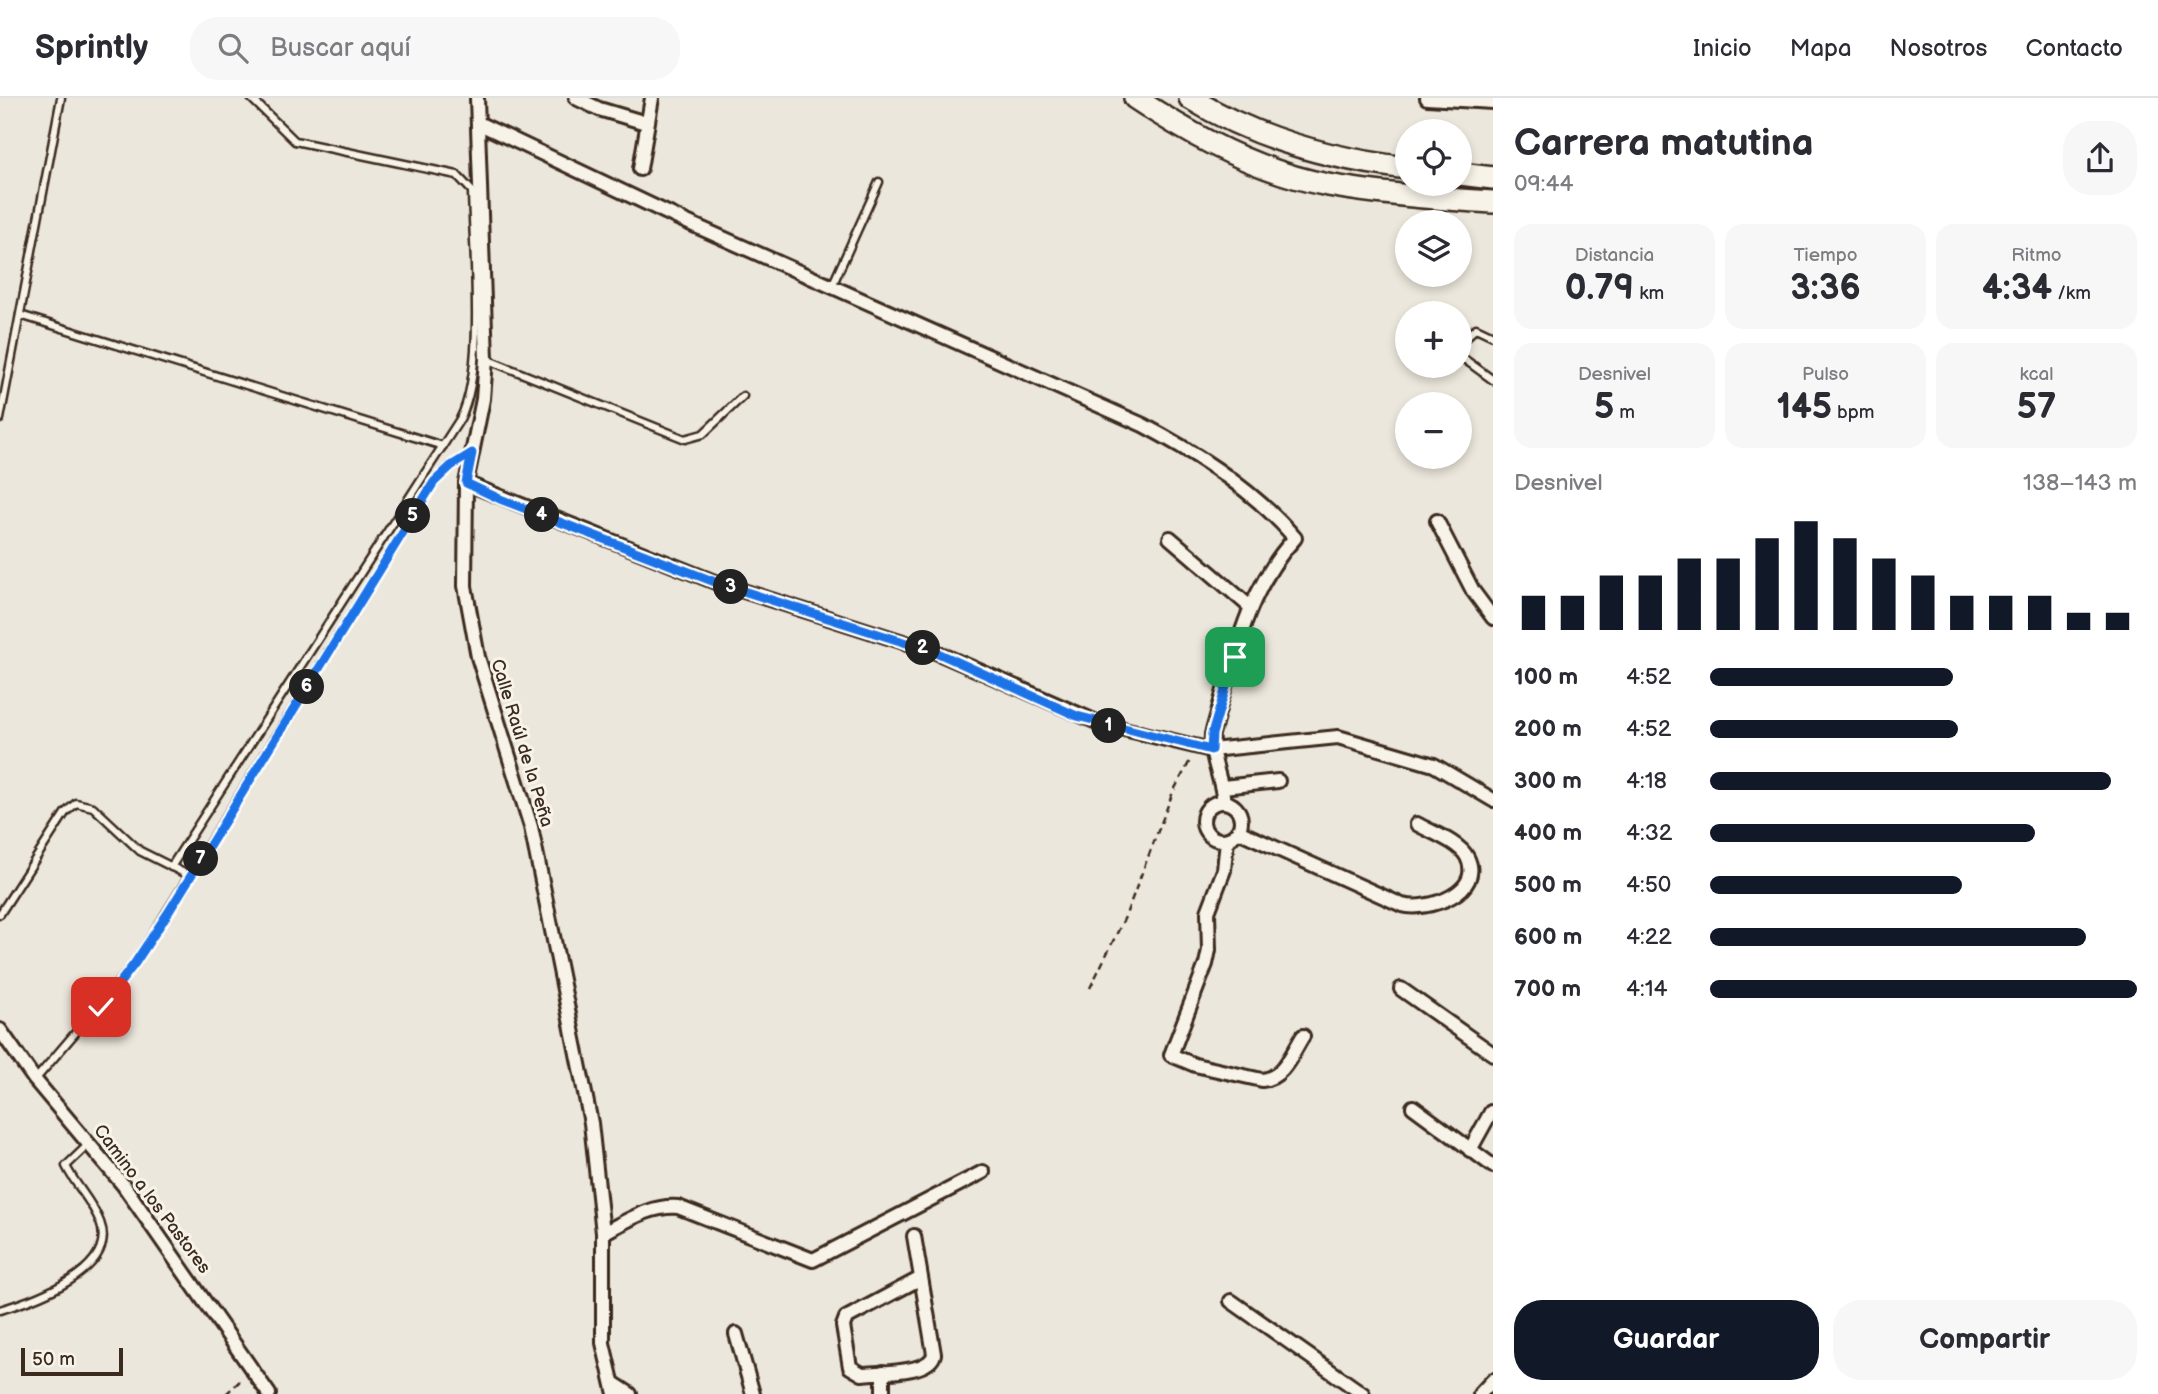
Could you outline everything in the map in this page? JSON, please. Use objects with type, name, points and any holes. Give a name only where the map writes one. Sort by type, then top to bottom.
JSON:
[{"type":"main road","points":[[1135,98],[1231,153],[1270,169],[1326,185],[1382,194],[1493,202]]},
{"type":"main road","points":[[1190,98],[1254,130],[1298,147],[1352,161],[1395,166]]},
{"type":"main road","points":[[1472,175],[1493,178]]},
{"type":"street","name":"Calle Raúl de la Peña","points":[[477,98],[480,124],[486,359],[483,399],[466,483],[465,586],[471,626],[531,827],[591,1123],[603,1234],[601,1319],[614,1388]]},
{"type":"street","points":[[576,98],[599,109],[646,123]]},
{"type":"street","points":[[640,169],[652,98]]},
{"type":"street","points":[[1427,98],[1493,102]]},
{"type":"street","points":[[480,124],[1143,425],[1223,473],[1295,538],[1278,556],[1249,606],[1212,734],[1211,750],[1223,786],[1224,803]]},
{"type":"street","points":[[466,483],[715,582],[938,653],[1077,716],[1211,750],[1338,737],[1434,765],[1493,800]]},
{"type":"street","points":[[1437,521],[1473,591],[1493,618]]},
{"type":"street","points":[[1171,538],[1249,606]]},
{"type":"street","points":[[1223,786],[1278,781]]},
{"type":"street","points":[[1227,840],[1212,838],[1203,827],[1203,819],[1210,806],[1224,803],[1237,810],[1241,824],[1238,831],[1227,840],[1224,870],[1208,912],[1209,950],[1206,964],[1171,1055],[1195,1065],[1262,1080],[1272,1079],[1279,1075],[1303,1035]]},
{"type":"street","points":[[1238,831],[1379,896],[1402,905],[1423,908],[1451,899],[1469,874],[1469,863],[1461,849],[1417,824]]},
{"type":"street","points":[[1401,989],[1493,1054]]},
{"type":"street","name":"Camino a los Pastores","points":[[0,1030],[35,1080],[170,1248],[268,1394]]},
{"type":"street","points":[[1413,1107],[1493,1166]]},
{"type":"street","points":[[1470,1150],[1491,1112]]},
{"type":"street","points":[[603,1234],[651,1209],[663,1206],[678,1207],[813,1260],[983,1172]]},
{"type":"street","points":[[914,1236],[921,1278],[933,1360],[925,1367],[862,1374],[850,1367],[844,1321],[850,1315],[921,1278]]},
{"type":"street","points":[[1231,1301],[1363,1394]]},
{"type":"street","points":[[736,1334],[753,1394]]},
{"type":"street","points":[[883,1372],[883,1394]]},
{"type":"street","points":[[1480,1394],[1493,1380]]},
{"type":"street","points":[[614,1388],[630,1394]]},
{"type":"lane","points":[[0,419],[61,98]]},
{"type":"lane","points":[[171,867],[443,446],[469,402],[473,388],[472,191],[468,184],[457,175],[295,141],[251,98]]},
{"type":"lane","points":[[832,286],[879,183]]},
{"type":"lane","points":[[20,314],[443,446]]},
{"type":"lane","points":[[1472,332],[1476,328],[1493,337]]},
{"type":"lane","points":[[486,359],[685,439],[703,434],[743,396]]},
{"type":"lane","points":[[1472,365],[1493,380]]},
{"type":"lane","points":[[35,1080],[135,963],[434,482],[451,466],[472,453]]},
{"type":"lane","points":[[0,914],[65,813],[76,803],[93,807],[128,843],[190,876]]},
{"type":"lane","points":[[0,1310],[19,1305],[80,1275],[92,1263],[100,1249],[101,1224],[66,1166],[89,1144]]},
{"type":"path","points":[[1090,988],[1146,868],[1173,792],[1197,746]]},
{"type":"path","points":[[226,1394],[252,1370]]},
{"type":"route","points":[[101,1007],[135,963],[168,913],[434,482],[451,466],[472,453],[466,483],[500,499],[715,582],[938,653],[992,675],[1077,716],[1099,723],[1211,750],[1212,734],[1235,657]]}]
